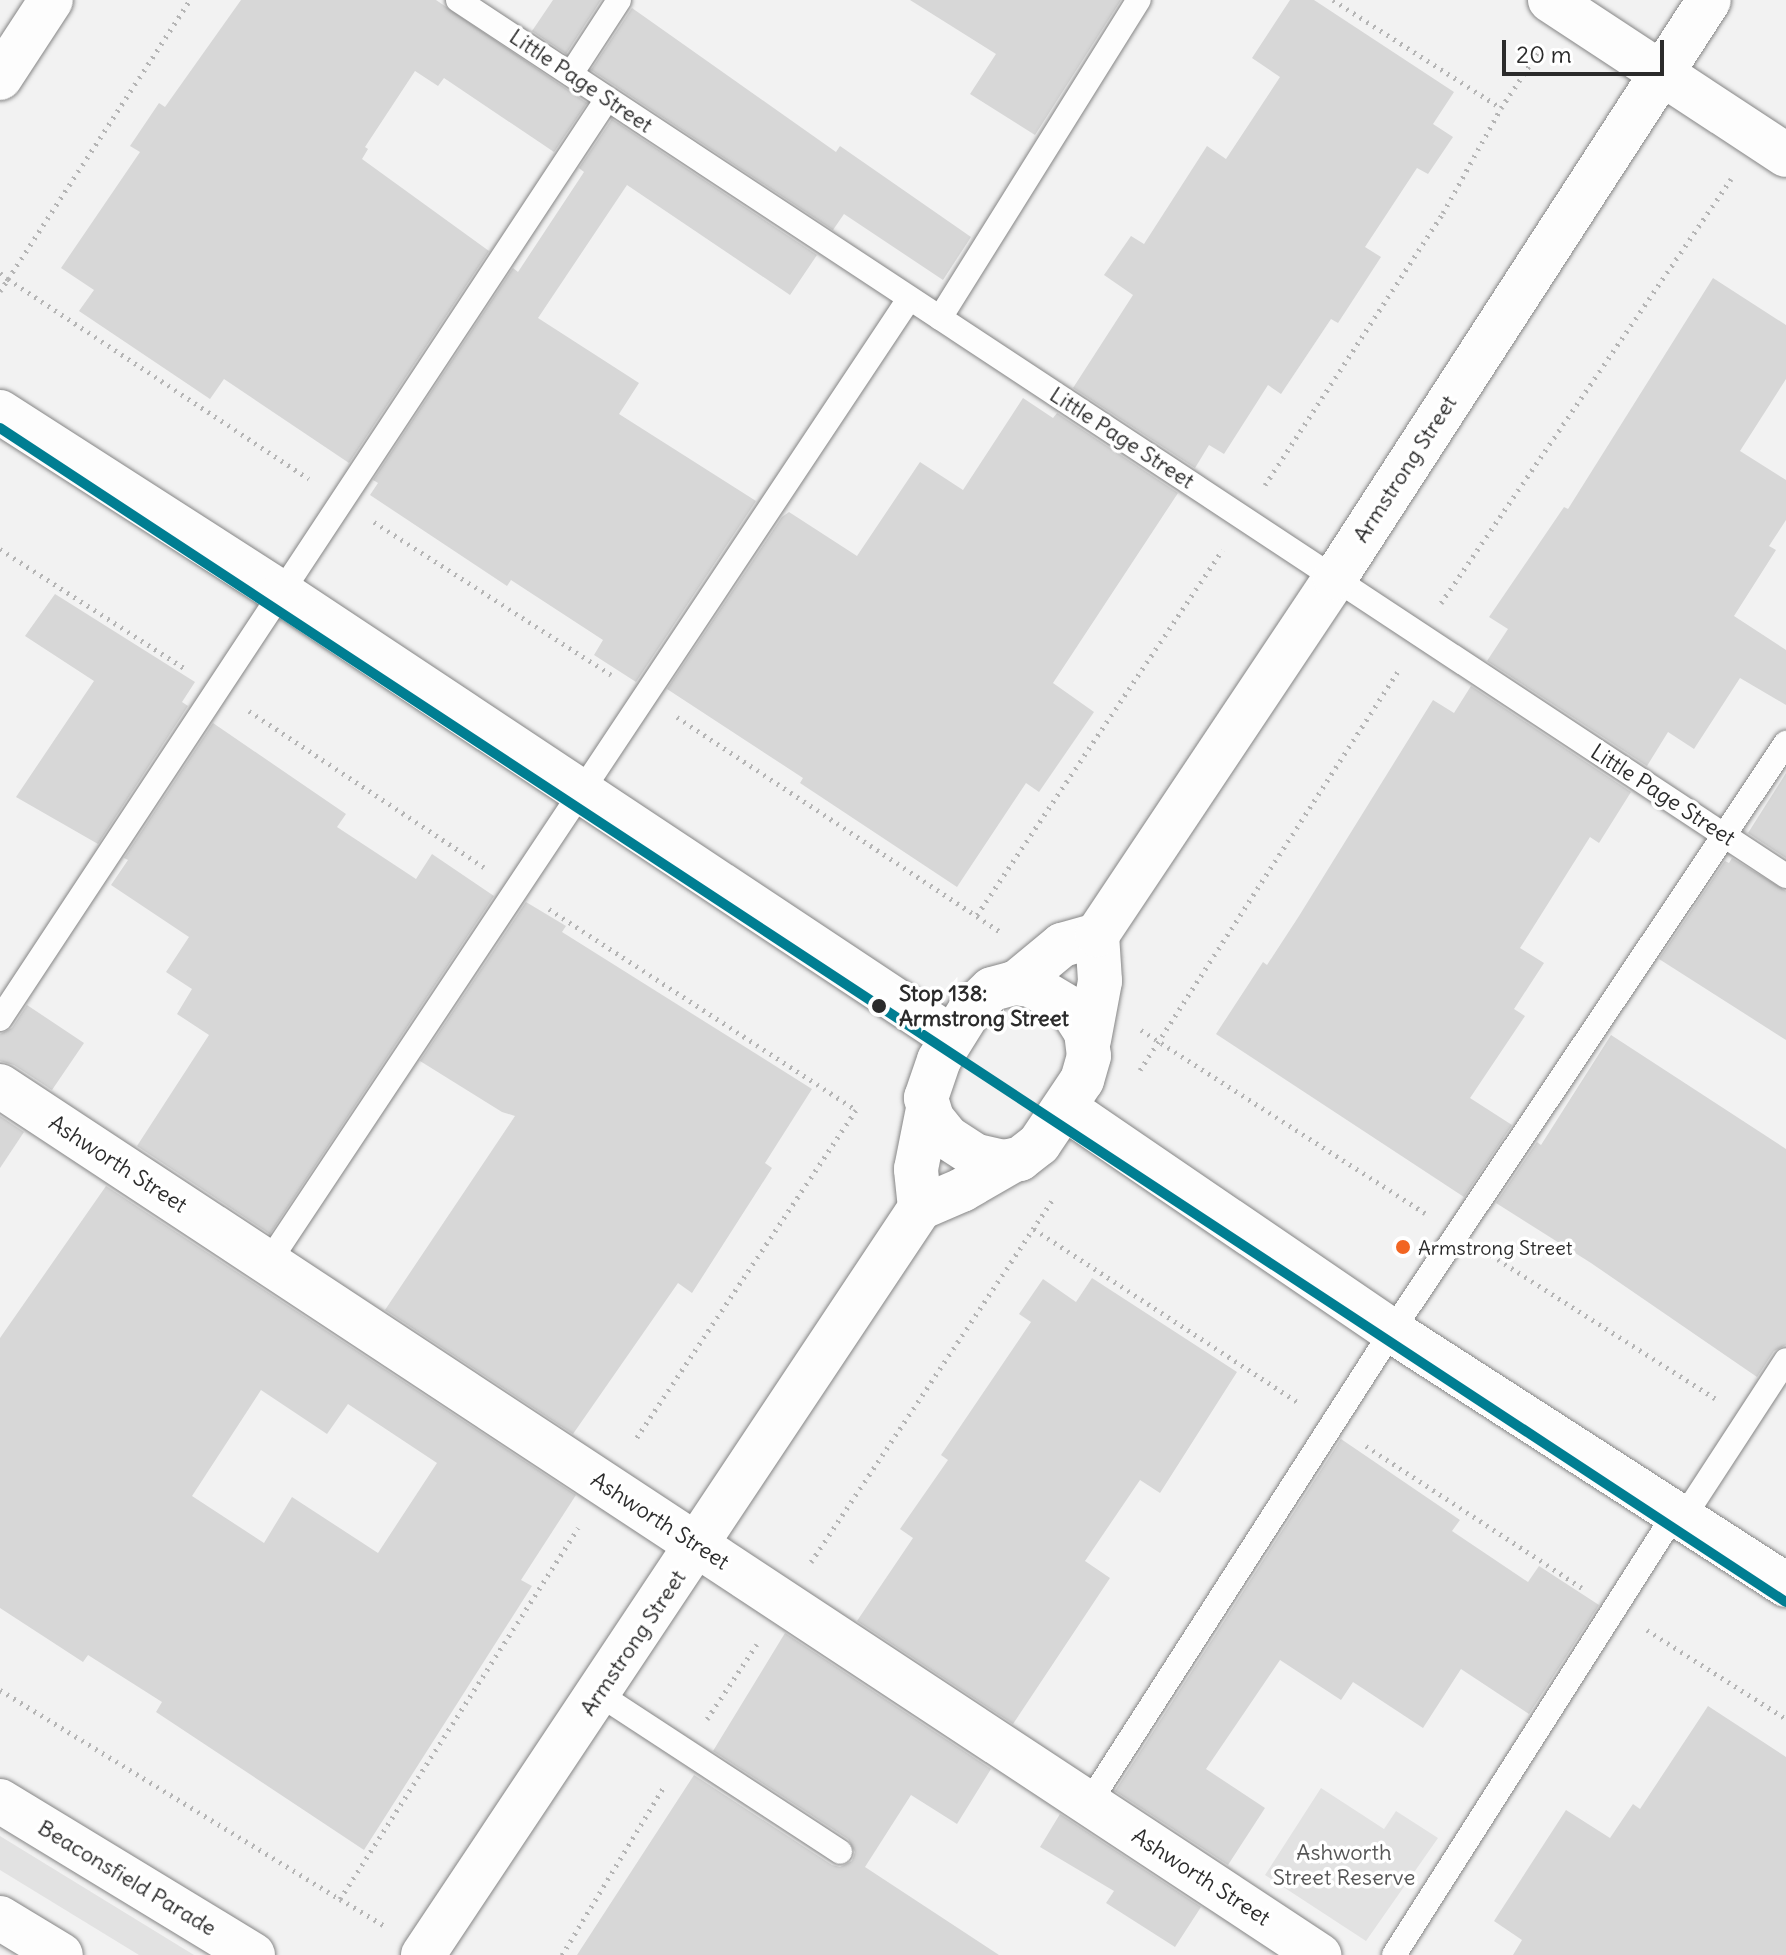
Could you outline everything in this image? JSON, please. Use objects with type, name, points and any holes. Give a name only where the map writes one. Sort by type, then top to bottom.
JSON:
[{"type":"street","points":[[0,78],[51,0]]},
{"type":"street","name":"Armstrong Street","points":[[1097,935],[1335,578],[1709,0]]},
{"type":"street","points":[[1558,5],[1773,146]]},
{"type":"street","points":[[0,412],[282,593],[951,1037]]},
{"type":"street","points":[[1097,935],[1100,981],[1092,1019],[1081,1119],[962,1190],[920,1208],[916,1169],[928,1109],[929,1080],[951,1037],[970,1010],[992,989],[1030,972],[1062,945],[1097,935]]},
{"type":"street","points":[[1030,972],[1031,985],[1071,1009],[1084,1024],[1092,1019]]},
{"type":"street","name":"Ashworth Street","points":[[0,1086],[1319,1955]]},
{"type":"street","points":[[928,1109],[941,1132],[967,1151],[994,1161],[1014,1160]]},
{"type":"street","points":[[1081,1119],[1392,1331],[1786,1585]]},
{"type":"street","name":"Armstrong Street","points":[[423,1955],[920,1208]]},
{"type":"street","name":"Beaconsfield Parade","points":[[0,1801],[253,1955]]},
{"type":"street","points":[[0,1918],[61,1955]]},
{"type":"lane","name":"Little Page Street","points":[[458,0],[1786,876]]},
{"type":"lane","points":[[571,74],[619,0]]},
{"type":"lane","points":[[940,318],[1139,0]]},
{"type":"lane","points":[[0,1019],[607,99]]},
{"type":"lane","points":[[268,1263],[909,299]]},
{"type":"lane","points":[[1089,1803],[1392,1331],[1786,743]]},
{"type":"lane","points":[[1394,1955],[1667,1526],[1691,1506],[1786,1360]]},
{"type":"lane","points":[[599,1694],[840,1852]]},
{"type":"path","points":[[0,291],[190,0]]},
{"type":"path","points":[[1333,0],[1501,108]]},
{"type":"path","points":[[977,915],[1443,213],[1558,5]]},
{"type":"path","points":[[1081,1119],[1159,1042],[1356,740],[1420,635],[1773,146]]},
{"type":"path","points":[[0,273],[342,501],[977,915],[1030,972]]},
{"type":"path","points":[[0,549],[856,1110],[605,1485],[340,1899],[0,1690]]},
{"type":"path","points":[[1092,1019],[1159,1042],[1748,1419]]},
{"type":"path","points":[[562,1955],[686,1751],[1055,1196]]},
{"type":"path","points":[[1034,1229],[1786,1719]]},
{"type":"shaded area","name":"Ashworth Street Reserve","points":[[1321,1788],[1384,1829],[1396,1811],[1438,1838],[1366,1941],[1265,1875]]},
{"type":"shaded area","points":[[0,1836],[194,1955],[139,1955],[0,1870]]},
{"type":"building","points":[[241,0],[436,0],[587,103],[554,152],[444,78],[438,86],[415,71],[365,147],[368,149],[362,159],[489,251],[349,463],[224,379],[210,399],[79,311],[94,290],[61,268],[140,152],[130,146],[159,103],[165,107]]},
{"type":"building","points":[[553,0],[601,0],[566,54],[532,31]]},
{"type":"building","points":[[910,0],[1121,0],[1035,135],[970,94],[996,54]]},
{"type":"building","points":[[1290,0],[1314,0],[1454,92],[1433,124],[1453,137],[1428,174],[1417,168],[1365,247],[1381,257],[1338,323],[1331,319],[1281,394],[1268,385],[1224,454],[1209,445],[1195,468],[1073,388],[1133,295],[1104,275],[1131,236],[1144,244],[1207,146],[1226,159],[1280,77],[1252,58]]},
{"type":"building","points":[[632,8],[836,152],[840,146],[971,237],[943,280],[844,214],[833,230],[591,70]]},
{"type":"building","points":[[612,119],[817,255],[790,295],[627,185],[538,318],[639,383],[619,414],[756,501],[636,682],[594,655],[603,640],[511,580],[507,586],[370,495],[378,483],[373,480],[513,268],[518,272],[584,172],[579,168]]},
{"type":"building","points":[[1713,278],[1786,325],[1786,379],[1740,451],[1786,480],[1786,520],[1769,546],[1776,550],[1734,616],[1786,650],[1786,705],[1740,678],[1694,749],[1668,732],[1647,766],[1487,661],[1508,629],[1489,617],[1564,507],[1568,509]]},
{"type":"building","points":[[1023,398],[1053,418],[1057,413],[1178,493],[1053,683],[1094,712],[1039,792],[1026,783],[957,887],[800,783],[803,778],[667,689],[782,517],[789,512],[857,556],[920,462],[963,490]]},
{"type":"building","points":[[55,594],[195,682],[182,702],[188,706],[98,844],[16,797],[94,681],[25,636]]},
{"type":"building","points":[[1471,686],[1631,792],[1599,843],[1590,837],[1520,948],[1544,963],[1514,1009],[1525,1016],[1470,1098],[1512,1125],[1464,1197],[1216,1034],[1263,962],[1267,965],[1299,916],[1433,700],[1454,713]]},
{"type":"building","points":[[213,723],[346,814],[337,827],[416,879],[432,854],[494,896],[270,1234],[137,1146],[209,1035],[177,1014],[192,989],[166,972],[189,937],[111,885],[128,860],[124,858]]},
{"type":"building","points":[[1786,773],[1786,858],[1748,833]]},
{"type":"building","points":[[1732,858],[1786,891],[1786,1040],[1659,959],[1725,861],[1729,863]]},
{"type":"building","points":[[526,902],[566,926],[562,932],[812,1089],[765,1163],[772,1168],[692,1293],[678,1283],[573,1434],[385,1310],[515,1116],[502,1112],[420,1061]]},
{"type":"building","points":[[27,1005],[84,1043],[52,1090],[14,1065],[0,1061],[0,1034],[12,1028]]},
{"type":"building","points":[[1611,1035],[1786,1149],[1786,1345],[1774,1351],[1757,1377],[1591,1263],[1496,1203],[1537,1142],[1541,1145]]},
{"type":"building","points":[[0,1116],[24,1132],[0,1168]]},
{"type":"building","points":[[106,1186],[576,1495],[521,1580],[532,1586],[364,1850],[156,1712],[162,1702],[88,1655],[83,1662],[0,1608],[0,1338]],"holes":[[[261,1390],[327,1434],[348,1404],[437,1463],[378,1553],[292,1497],[264,1543],[192,1496]]]},
{"type":"building","points":[[1092,1278],[1237,1372],[1160,1493],[1140,1480],[1085,1561],[1110,1578],[1013,1724],[857,1621],[913,1538],[900,1529],[948,1460],[941,1455],[1031,1322],[1019,1314],[1043,1279],[1076,1302]]},
{"type":"building","points":[[1341,1439],[1460,1520],[1452,1531],[1528,1582],[1539,1566],[1599,1605],[1529,1714],[1461,1669],[1423,1728],[1353,1682],[1341,1700],[1280,1660],[1206,1769],[1265,1808],[1228,1865],[1115,1791]]},
{"type":"building","points":[[785,1633],[991,1769],[957,1824],[911,1795],[865,1867],[999,1955],[577,1955],[694,1775],[832,1865],[840,1867],[852,1861],[855,1852],[848,1839],[713,1751]]},
{"type":"building","points":[[1708,1706],[1786,1757],[1786,1955],[1513,1955],[1522,1940],[1494,1921],[1566,1810],[1610,1838],[1633,1804],[1640,1809]]},
{"type":"building","points":[[1060,1814],[1201,1907],[1175,1947],[1106,1903],[1114,1891],[1040,1847]]},
{"type":"transit line","points":[[0,428],[1786,1602]]},
{"type":"place","name":"Stop 138: Armstrong Street","points":[[879,1006]]},
{"type":"place","name":"Armstrong Street","points":[[1403,1247]]}]
